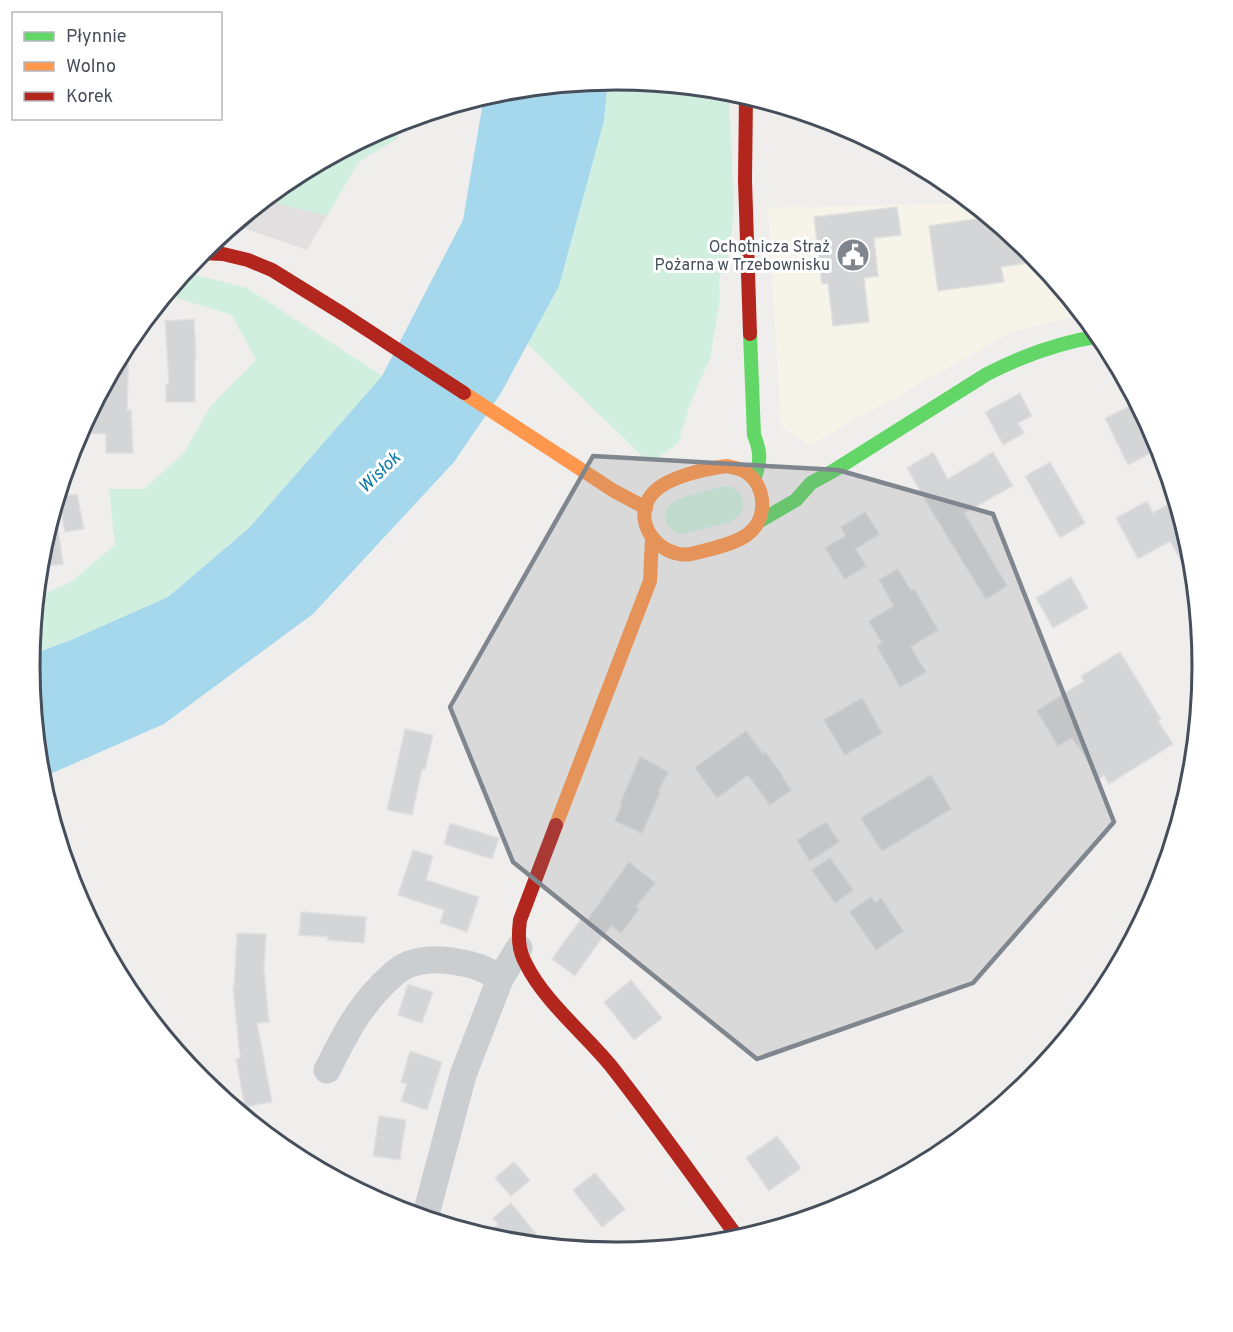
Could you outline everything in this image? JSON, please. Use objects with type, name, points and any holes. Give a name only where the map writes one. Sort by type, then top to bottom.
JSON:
[{"type":"street","points":[[650,580],[685,555],[740,540],[752,532],[760,521],[763,510],[758,480],[761,461],[760,448],[754,435],[747,276],[743,149],[745,105]]},
{"type":"street","points":[[215,254],[248,260],[272,270],[614,491],[646,508]]},
{"type":"street","points":[[760,521],[796,500],[811,483],[977,380],[1040,350],[1064,342],[1089,338]]},
{"type":"street","points":[[726,466],[754,435]]},
{"type":"street","points":[[685,555],[660,547],[648,530],[645,519],[646,508],[656,489],[666,482],[718,466],[737,468],[758,480]]},
{"type":"street","points":[[792,483],[811,483]]},
{"type":"street","points":[[652,538],[650,580],[520,920],[519,948],[526,965],[543,990],[610,1065],[732,1230]]},
{"type":"street","points":[[427,1210],[464,1075],[500,979],[519,948]]},
{"type":"street","points":[[327,1070],[349,1027],[370,997],[402,968],[419,961],[447,959],[486,969],[500,979]]},
{"type":"highlighted area","points":[[593,456],[838,470],[993,514],[1114,822],[973,983],[757,1059],[513,862],[450,707]]},
{"type":"shaded area","points":[[398,133],[398,138],[358,162],[307,250],[243,228],[296,187],[362,149]]},
{"type":"shaded area","points":[[959,203],[1024,259],[1050,286],[1074,316],[1012,332],[810,445],[781,427],[768,208]]},
{"type":"green space","points":[[607,90],[654,91],[729,101],[734,208],[730,249],[719,280],[720,297],[710,358],[690,404],[678,444],[651,462],[643,457],[527,344],[559,286],[604,121]]},
{"type":"green space","points":[[398,133],[398,138],[358,162],[327,216],[275,203],[329,167]]},
{"type":"green space","points":[[194,275],[247,288],[382,376],[249,528],[168,597],[41,651],[45,594],[71,582],[115,545],[109,489],[144,489],[184,453],[210,407],[256,360],[232,315],[174,297]]},
{"type":"green space","points":[[725,486],[735,489],[743,501],[741,513],[730,522],[683,534],[668,527],[665,514],[675,500]]},
{"type":"water","name":"Wisłok","points":[[607,90],[604,121],[559,286],[501,393],[454,462],[313,614],[164,724],[51,774],[45,741],[41,651],[168,597],[249,528],[382,376],[463,220],[482,106],[541,95]]},
{"type":"building","points":[[897,207],[901,235],[874,238],[878,276],[864,278],[869,322],[833,326],[828,283],[822,284],[814,217]]},
{"type":"building","points":[[979,219],[1028,263],[1001,267],[1004,282],[938,291],[929,226]]},
{"type":"building","points":[[194,319],[195,402],[166,402],[166,384],[169,384],[165,321]]},
{"type":"building","points":[[128,361],[127,410],[131,410],[133,453],[106,453],[106,434],[90,433]]},
{"type":"building","points":[[1020,393],[1032,416],[1018,423],[1024,433],[1003,445],[985,412]]},
{"type":"building","points":[[1130,406],[1152,453],[1128,465],[1105,418]]},
{"type":"building","points":[[933,452],[948,479],[993,452],[1013,486],[964,513],[1007,586],[986,599],[907,468]]},
{"type":"building","points":[[1050,462],[1085,523],[1060,538],[1025,476]]},
{"type":"building","points":[[77,494],[84,529],[65,532],[61,513],[67,496]]},
{"type":"building","points":[[1147,501],[1153,513],[1169,504],[1183,564],[1170,541],[1138,559],[1116,518]]},
{"type":"building","points":[[865,512],[879,534],[855,549],[866,566],[845,579],[825,548],[846,536],[841,527]]},
{"type":"building","points":[[58,527],[63,564],[50,566]]},
{"type":"building","points":[[898,569],[911,591],[914,589],[938,630],[910,647],[926,672],[900,687],[877,646],[882,643],[869,621],[894,606],[879,580]]},
{"type":"building","points":[[1071,577],[1088,608],[1053,628],[1036,598]]},
{"type":"building","points":[[1120,652],[1161,719],[1158,721],[1173,744],[1109,784],[1104,775],[1099,779],[1072,738],[1058,746],[1037,711],[1084,681],[1081,676]]},
{"type":"building","points":[[862,698],[882,733],[845,755],[824,720]]},
{"type":"building","points":[[405,729],[433,735],[425,770],[422,769],[412,815],[387,810]]},
{"type":"building","points":[[746,731],[763,754],[765,752],[791,790],[770,805],[748,775],[717,798],[695,768]]},
{"type":"building","points":[[640,757],[668,772],[642,833],[615,821]]},
{"type":"building","points":[[931,775],[951,809],[882,851],[861,818]]},
{"type":"building","points":[[826,822],[839,842],[810,861],[797,840]]},
{"type":"building","points":[[450,823],[499,838],[492,859],[444,844]]},
{"type":"building","points":[[413,850],[433,856],[426,880],[479,897],[467,932],[440,923],[444,910],[398,895]]},
{"type":"building","points":[[830,858],[853,890],[835,903],[812,870]]},
{"type":"building","points":[[629,862],[655,883],[636,906],[639,909],[621,933],[611,925],[575,976],[552,959],[581,919],[586,922]]},
{"type":"building","points":[[871,897],[875,903],[881,898],[903,931],[876,950],[850,912]]},
{"type":"building","points":[[301,912],[366,917],[364,943],[299,935]]},
{"type":"building","points":[[237,933],[266,934],[264,969],[269,1022],[257,1023],[272,1102],[245,1105],[236,1059],[240,1058],[234,987]]},
{"type":"building","points":[[631,980],[662,1018],[634,1040],[604,1002]]},
{"type":"building","points":[[408,984],[433,992],[422,1023],[398,1015]]},
{"type":"building","points":[[410,1051],[442,1062],[427,1110],[401,1101],[407,1084],[401,1082]]},
{"type":"building","points":[[379,1116],[406,1120],[400,1160],[373,1156]]},
{"type":"building","points":[[777,1136],[801,1168],[769,1191],[746,1158]]},
{"type":"building","points":[[514,1162],[530,1180],[511,1196],[495,1178]]},
{"type":"building","points":[[595,1173],[625,1209],[602,1227],[573,1190]]},
{"type":"building","points":[[511,1203],[537,1235],[493,1228],[498,1224],[493,1218]]},
{"type":"traffic: fast","points":[[750,334],[754,435],[759,457],[754,479]]},
{"type":"traffic: fast","points":[[760,521],[796,500],[811,483],[987,374],[1042,350],[1090,338]]},
{"type":"traffic: slow","points":[[464,393],[614,491],[646,508]]},
{"type":"traffic: slow","points":[[726,466],[744,471],[757,484],[762,510],[755,527],[736,541],[691,554],[679,554],[659,544],[651,535],[644,515],[646,504],[653,493],[659,487],[677,478],[726,466]]},
{"type":"traffic: slow","points":[[556,825],[650,581],[652,538]]},
{"type":"traffic: jam","points":[[746,105],[745,180],[750,334]]},
{"type":"traffic: jam","points":[[215,254],[248,260],[272,270],[464,393]]},
{"type":"traffic: jam","points":[[556,825],[520,920],[519,943],[523,959],[543,991],[611,1066],[733,1230]]},
{"type":"place","name":"Ochotnicza Straż Pożarna w Trzebownisku","points":[[853,255]]}]
